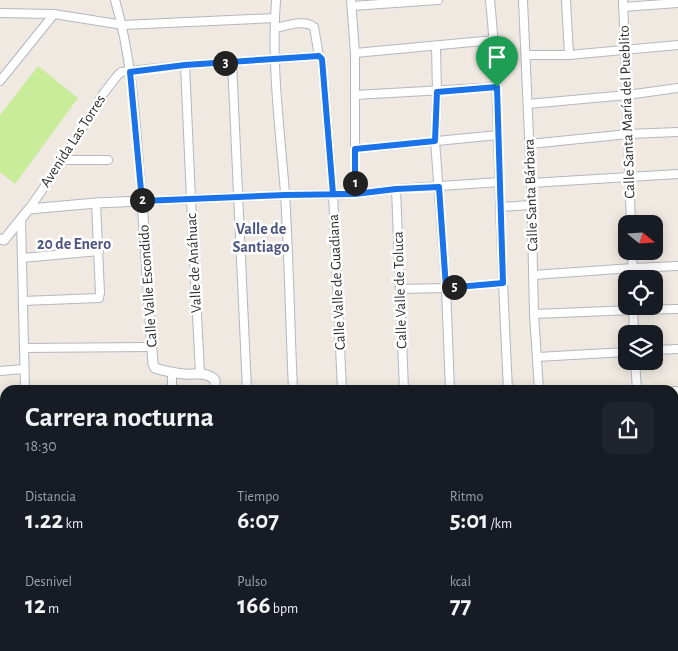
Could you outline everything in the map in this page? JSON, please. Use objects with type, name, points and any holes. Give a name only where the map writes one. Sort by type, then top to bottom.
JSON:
[{"type":"street","name":"Calle Valle Escondido","points":[[115,0],[122,25],[130,72],[142,201],[153,364],[155,368],[172,372]]},
{"type":"street","points":[[276,0],[274,28],[275,59],[285,195],[293,385]]},
{"type":"street","points":[[355,194],[355,53],[352,3],[438,0]]},
{"type":"street","points":[[490,0],[497,87],[508,385]]},
{"type":"street","name":"Calle Santa Bárbara","points":[[523,0],[530,144],[534,314],[539,385]]},
{"type":"street","points":[[566,0],[568,55]]},
{"type":"street","points":[[623,4],[678,3]]},
{"type":"street","name":"Calle Santa María del Pueblito","points":[[623,4],[631,215]]},
{"type":"street","points":[[0,13],[54,14],[122,25],[275,18]]},
{"type":"street","points":[[0,81],[54,14]]},
{"type":"street","name":"Calle Valle de Guadiana","points":[[274,28],[292,24],[311,24],[314,27],[319,56],[322,59],[333,194],[342,385]]},
{"type":"street","points":[[355,53],[494,40]]},
{"type":"street","points":[[526,55],[568,55],[678,45]]},
{"type":"street","points":[[436,46],[435,141],[446,288],[450,385]]},
{"type":"street","points":[[130,72],[185,65],[319,56]]},
{"type":"street","points":[[232,62],[247,385]]},
{"type":"street","name":"Valle de Anáhuac","points":[[185,65],[200,373]]},
{"type":"street","name":"Avenida Las Torres","points":[[1,242],[28,209],[63,160],[103,94],[121,72],[130,72]]},
{"type":"street","points":[[355,95],[437,92],[497,87]]},
{"type":"street","points":[[528,104],[627,95],[678,88]]},
{"type":"street","points":[[530,144],[628,134],[678,132]]},
{"type":"street","points":[[355,149],[498,135]]},
{"type":"street","points":[[63,160],[108,160]]},
{"type":"street","points":[[531,183],[678,174]]},
{"type":"street","points":[[28,209],[96,203],[355,194],[396,189],[500,182]]},
{"type":"street","name":"Calle Valle de Toluca","points":[[396,189],[404,385]]},
{"type":"street","points":[[23,301],[99,298],[96,203]]},
{"type":"street","points":[[500,207],[531,205]]},
{"type":"street","points":[[21,218],[25,385]]},
{"type":"street","points":[[22,258],[99,251]]},
{"type":"street","points":[[633,260],[633,268]]},
{"type":"street","points":[[533,275],[678,266]]},
{"type":"street","points":[[400,290],[503,283]]},
{"type":"street","points":[[534,314],[618,309]]},
{"type":"street","points":[[663,309],[678,309]]},
{"type":"street","points":[[24,348],[151,347]]},
{"type":"street","points":[[663,350],[678,349]]},
{"type":"street","points":[[537,357],[618,352]]},
{"type":"street","points":[[0,371],[24,369]]},
{"type":"street","points":[[636,370],[637,385]]},
{"type":"street","points":[[172,385],[172,372],[210,375],[215,380],[215,385]]},
{"type":"green space","points":[[38,66],[78,98],[15,184],[0,172],[0,115]]},
{"type":"district","name":"Valle de Santiago","points":[[261,238]]},
{"type":"district","name":"20 de Enero","points":[[74,244]]},
{"type":"route","points":[[497,87],[437,92],[435,141],[355,149],[355,194],[142,201],[130,72],[185,65],[316,55],[322,59],[333,194],[355,194],[396,189],[439,187],[446,288],[503,283],[497,87]]}]
